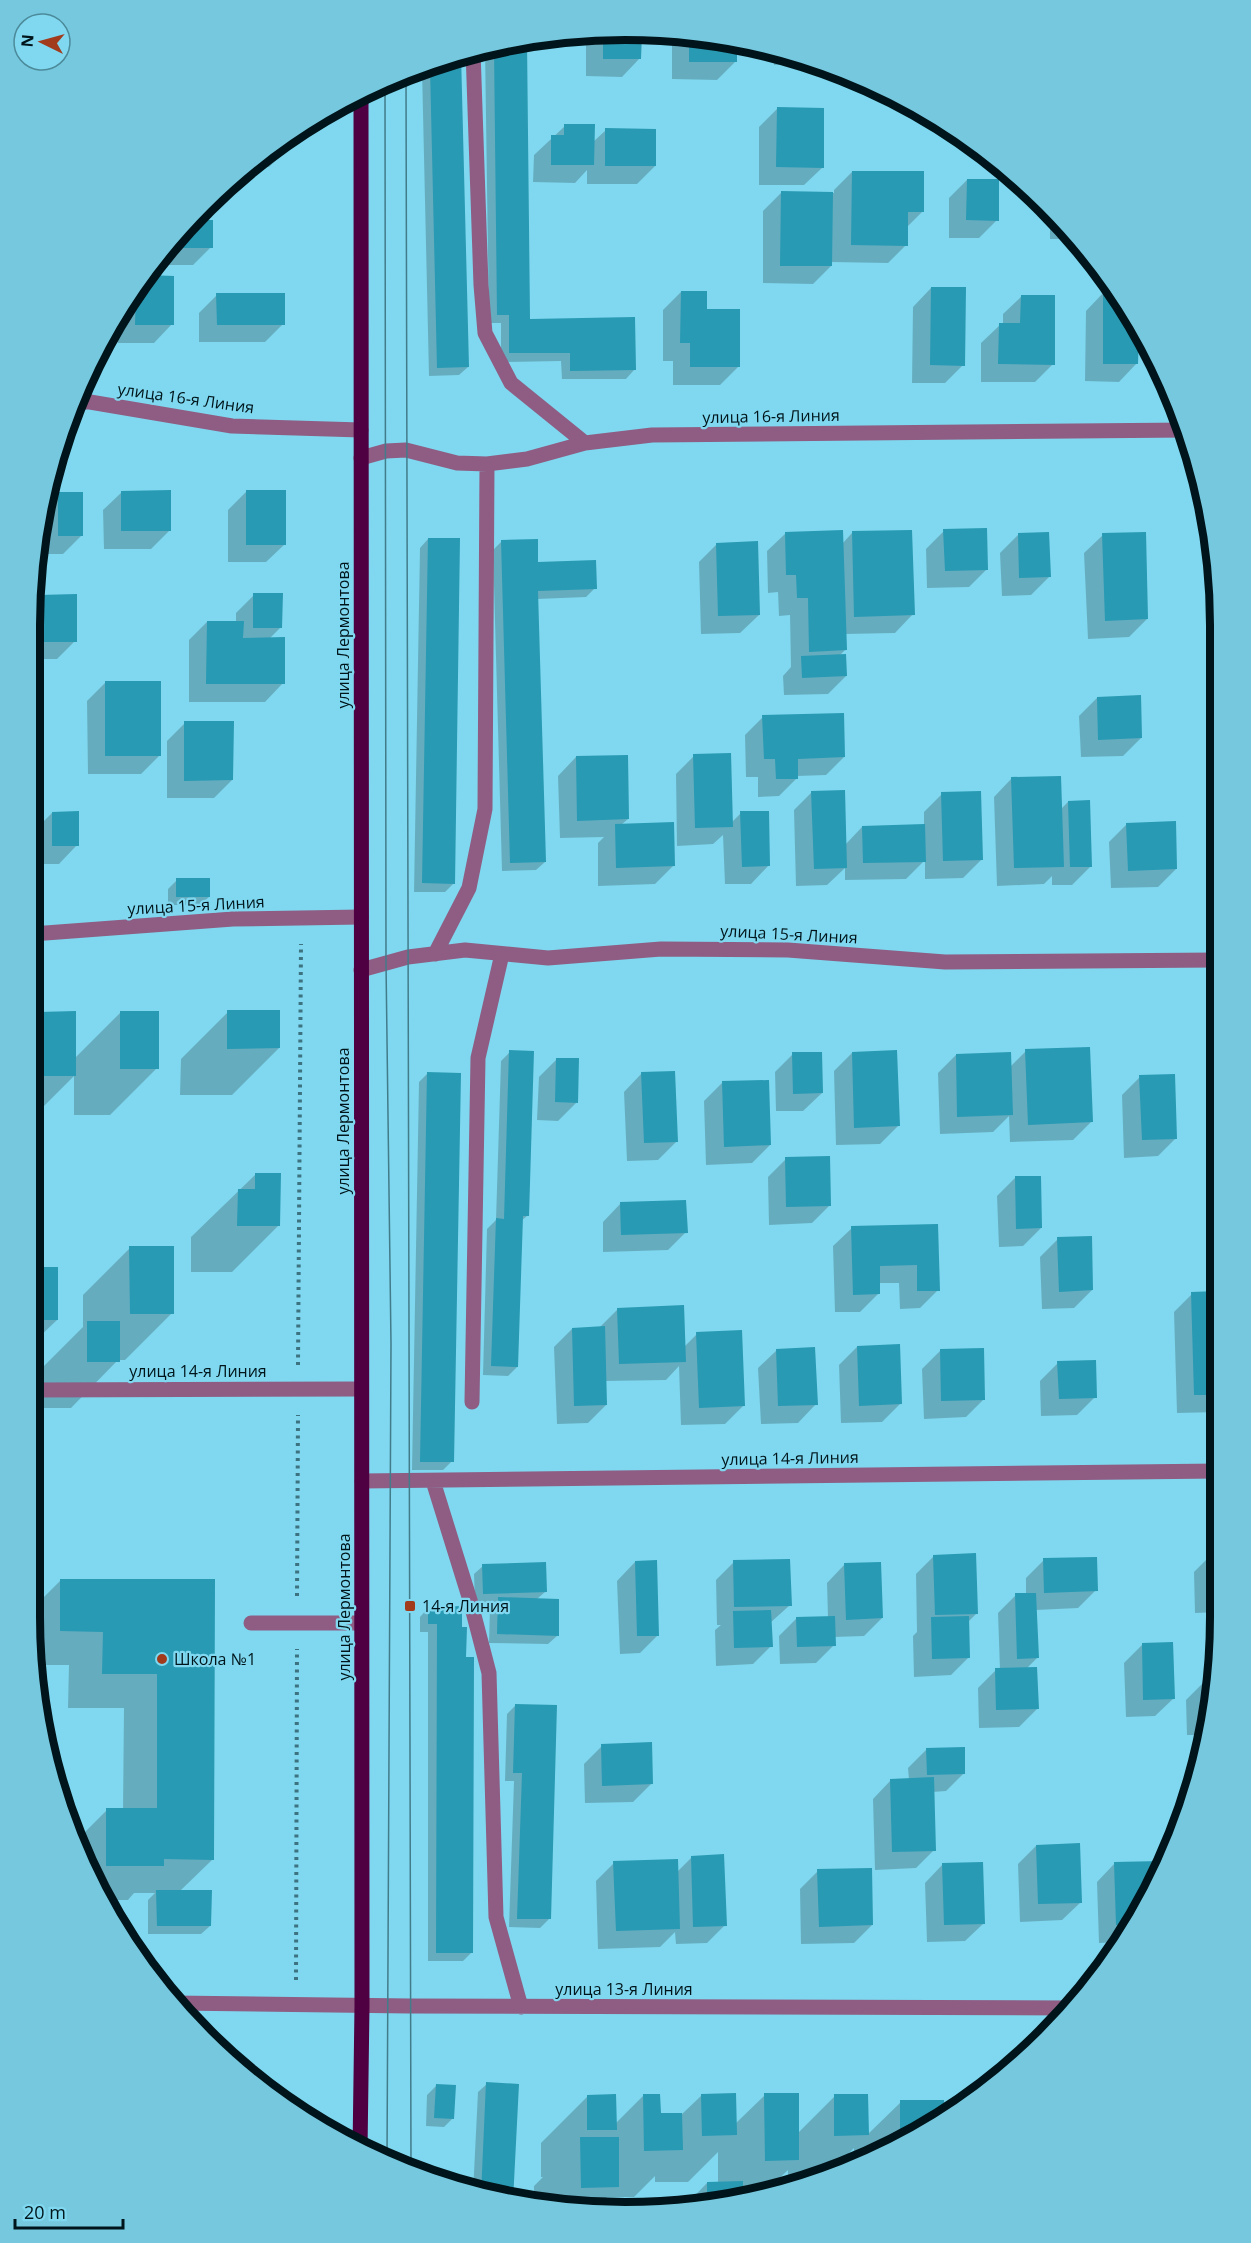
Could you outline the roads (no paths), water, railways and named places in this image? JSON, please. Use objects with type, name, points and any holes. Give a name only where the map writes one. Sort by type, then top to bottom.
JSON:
[{"type":"main road","name":"улица Лермонтова","points":[[360,2138],[361,104]]},
{"type":"street","points":[[473,60],[481,285],[485,333],[511,383],[585,443]]},
{"type":"street","name":"улица 16-я Линия","points":[[85,402],[232,426],[361,430]]},
{"type":"street","name":"улица 16-я Линия","points":[[361,458],[386,451],[406,450],[457,463],[487,464],[527,459],[585,443],[652,435],[1176,430]]},
{"type":"street","points":[[435,954],[469,888],[485,809],[487,464]]},
{"type":"street","name":"улица 15-я Линия","points":[[40,932],[233,919],[361,917]]},
{"type":"street","name":"улица 15-я Линия","points":[[361,970],[408,957],[465,950],[548,958],[661,948],[788,950],[945,962],[1210,960]]},
{"type":"street","points":[[472,1402],[477,1058],[502,954]]},
{"type":"street","name":"улица 14-я Линия","points":[[40,1390],[361,1389]]},
{"type":"street","name":"улица 14-я Линия","points":[[362,1481],[1210,1471]]},
{"type":"street","points":[[433,1481],[470,1599],[489,1673],[496,1917],[521,2007]]},
{"type":"street","points":[[250,1623],[362,1623]]},
{"type":"street","name":"улица 13-я Линия","points":[[186,2003],[521,2007],[1060,2008]]},
{"type":"tram line","points":[[406,84],[411,2161]]},
{"type":"tram line","points":[[385,93],[386,963],[391,1344],[387,2151]]},
{"type":"place","name":"14-я Линия","points":[[410,1606]]},
{"type":"place","name":"Школа №1","points":[[162,1659]]}]
